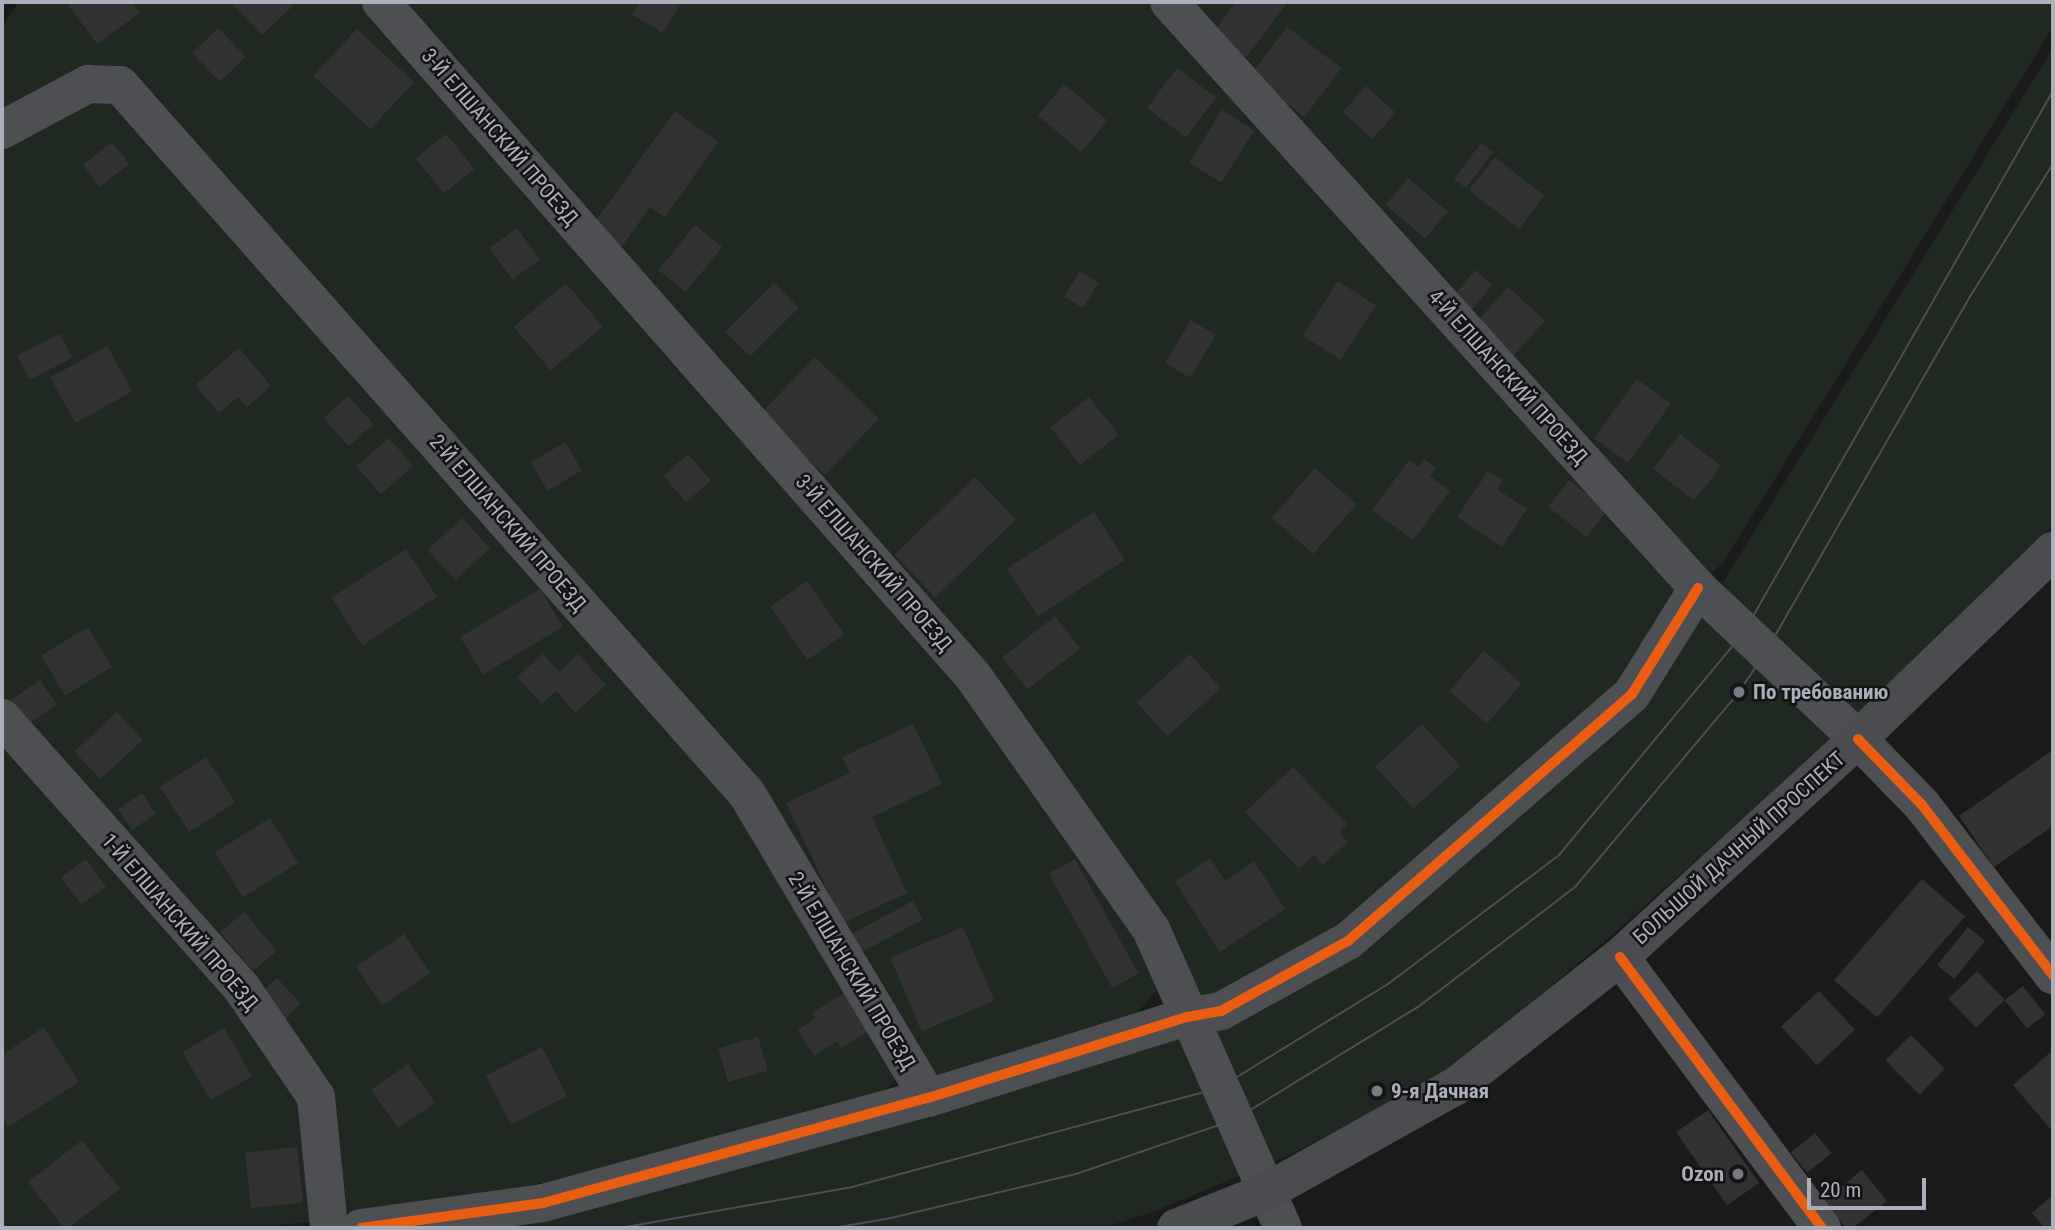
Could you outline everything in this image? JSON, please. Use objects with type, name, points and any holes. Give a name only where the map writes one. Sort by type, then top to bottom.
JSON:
[{"type":"main road","name":"БОЛЬШОЙ ДАЧНЫЙ ПРОСПЕКТ","points":[[1175,1228],[1266,1192],[1456,1086],[1619,957],[1858,739],[2053,551]]},
{"type":"street","name":"3-Й ЕЛШАНСКИЙ ПРОЕЗД","points":[[381,2],[973,676],[1151,929],[1187,1017],[1283,1228]]},
{"type":"street","name":"4-Й ЕЛШАНСКИЙ ПРОЕЗД","points":[[1169,2],[1698,588],[1858,739],[1922,805],[2053,975]]},
{"type":"street","name":"2-Й ЕЛШАНСКИЙ ПРОЕЗД","points":[[2,130],[88,84],[120,85],[747,794],[928,1098]]},
{"type":"street","points":[[362,1228],[543,1203],[928,1098],[1187,1017],[1221,1012],[1348,941],[1632,694],[1698,588]]},
{"type":"street","name":"1-Й ЕЛШАНСКИЙ ПРОЕЗД","points":[[2,718],[241,987],[316,1097],[329,1228]]},
{"type":"street","points":[[1619,957],[1822,1228]]},
{"type":"shaded area","points":[[19,2],[370,2],[956,682],[1153,963],[1157,989],[1132,1020],[941,1084],[754,785],[113,66],[2,117],[2,26]]},
{"type":"shaded area","points":[[399,2],[2053,2],[2053,27],[1723,563],[1685,596],[1622,690],[1343,931],[1199,1002],[1151,909]]},
{"type":"shaded area","points":[[2053,48],[2053,526],[1890,688],[1609,938],[1453,1068],[1292,1154],[1151,1213],[1101,1228],[473,1228],[1225,1023],[1694,629]]},
{"type":"shaded area","points":[[116,100],[740,800],[900,1075],[879,1096],[549,1182],[346,1219],[323,1090],[2,706],[2,144],[88,101]]},
{"type":"shaded area","points":[[2,734],[233,996],[307,1098],[312,1222],[248,1228],[2,1226]]},
{"type":"building","points":[[66,2],[132,2],[140,13],[97,44]]},
{"type":"building","points":[[230,2],[297,2],[262,35]]},
{"type":"building","points":[[640,2],[682,2],[662,33],[632,14]]},
{"type":"building","points":[[1236,2],[1288,2],[1246,58],[1213,33]]},
{"type":"building","points":[[1287,27],[1341,68],[1305,117],[1250,76]]},
{"type":"building","points":[[218,28],[246,57],[220,82],[192,53]]},
{"type":"building","points":[[357,29],[414,82],[370,129],[313,76]]},
{"type":"building","points":[[1177,68],[1216,97],[1186,137],[1147,108]]},
{"type":"building","points":[[1064,84],[1108,121],[1081,152],[1038,115]]},
{"type":"building","points":[[1366,86],[1396,113],[1372,139],[1343,112]]},
{"type":"building","points":[[1222,110],[1254,130],[1221,183],[1189,163]]},
{"type":"building","points":[[675,111],[718,142],[665,217],[650,207],[618,252],[592,226]]},
{"type":"building","points":[[446,134],[474,169],[444,194],[416,159]]},
{"type":"building","points":[[112,142],[129,164],[100,187],[83,165]]},
{"type":"building","points":[[1481,143],[1493,152],[1466,188],[1454,179]]},
{"type":"building","points":[[1495,157],[1545,196],[1519,229],[1469,190]]},
{"type":"building","points":[[1408,178],[1448,211],[1425,238],[1386,205]]},
{"type":"building","points":[[695,225],[722,247],[686,292],[658,270]]},
{"type":"building","points":[[517,228],[540,260],[512,280],[489,248]]},
{"type":"building","points":[[1475,270],[1493,285],[1468,314],[1451,299]]},
{"type":"building","points":[[1080,271],[1099,283],[1083,308],[1064,296]]},
{"type":"building","points":[[1338,281],[1376,306],[1340,360],[1303,336]]},
{"type":"building","points":[[566,283],[603,327],[551,370],[514,327]]},
{"type":"building","points":[[774,283],[799,308],[750,357],[725,332]]},
{"type":"building","points":[[1508,287],[1545,320],[1514,355],[1477,322]]},
{"type":"building","points":[[1191,320],[1216,335],[1190,378],[1165,363]]},
{"type":"building","points":[[60,334],[72,358],[29,380],[17,356]]},
{"type":"building","points":[[107,346],[132,391],[75,423],[50,378]]},
{"type":"building","points":[[239,348],[271,386],[247,407],[238,397],[219,413],[195,385]]},
{"type":"building","points":[[815,357],[879,419],[825,475],[761,413]]},
{"type":"building","points":[[1637,379],[1671,404],[1628,463],[1594,438]]},
{"type":"building","points":[[348,396],[373,424],[349,446],[323,418]]},
{"type":"building","points":[[1089,397],[1119,435],[1080,465],[1050,427]]},
{"type":"building","points":[[1680,434],[1721,466],[1694,501],[1653,469]]},
{"type":"building","points":[[389,438],[413,466],[381,494],[357,466]]},
{"type":"building","points":[[565,442],[582,470],[548,491],[531,463]]},
{"type":"building","points":[[688,454],[711,480],[686,502],[663,476]]},
{"type":"building","points":[[1424,459],[1436,468],[1430,476],[1450,491],[1413,540],[1372,510],[1409,460],[1418,467]]},
{"type":"building","points":[[1315,468],[1357,504],[1313,554],[1272,518]]},
{"type":"building","points":[[1488,471],[1503,480],[1497,489],[1527,509],[1502,547],[1457,517]]},
{"type":"building","points":[[975,477],[1016,519],[935,597],[894,555]]},
{"type":"building","points":[[1569,480],[1608,510],[1587,537],[1548,507]]},
{"type":"building","points":[[1094,512],[1125,560],[1038,616],[1007,569]]},
{"type":"building","points":[[462,518],[490,548],[456,580],[428,550]]},
{"type":"building","points":[[406,549],[437,597],[362,645],[331,597]]},
{"type":"building","points":[[807,581],[844,634],[807,660],[770,607]]},
{"type":"building","points":[[540,589],[563,627],[483,675],[460,637]]},
{"type":"building","points":[[1055,616],[1080,648],[1027,690],[1002,657]]},
{"type":"building","points":[[88,627],[112,667],[65,696],[41,655]]},
{"type":"building","points":[[1484,651],[1522,684],[1487,724],[1449,691]]},
{"type":"building","points":[[543,654],[559,672],[578,654],[606,685],[575,713],[556,691],[542,704],[517,677]]},
{"type":"building","points":[[1190,654],[1221,688],[1167,736],[1136,702]]},
{"type":"building","points":[[40,680],[57,705],[24,727],[8,702]]},
{"type":"building","points":[[117,712],[143,740],[100,779],[75,752]]},
{"type":"building","points":[[913,724],[942,784],[872,817],[907,893],[843,923],[786,803],[850,773],[842,757]]},
{"type":"building","points":[[1422,724],[1460,766],[1413,809],[1375,766]]},
{"type":"building","points":[[2053,750],[2053,826],[1994,867],[1959,816]]},
{"type":"building","points":[[206,757],[235,802],[189,832],[160,787]]},
{"type":"building","points":[[1293,767],[1347,824],[1339,832],[1348,842],[1323,865],[1314,855],[1299,869],[1245,812]]},
{"type":"building","points":[[142,793],[156,814],[132,830],[118,809]]},
{"type":"building","points":[[270,818],[298,863],[243,897],[215,852]]},
{"type":"building","points":[[1210,858],[1225,881],[1254,861],[1285,909],[1220,952],[1175,882]]},
{"type":"building","points":[[86,859],[106,887],[81,905],[61,877]]},
{"type":"building","points":[[1075,859],[1139,974],[1112,988],[1049,874]]},
{"type":"building","points":[[1922,879],[1965,916],[1877,1018],[1834,980]]},
{"type":"building","points":[[913,901],[923,920],[862,952],[852,933]]},
{"type":"building","points":[[244,912],[277,951],[253,971],[220,932]]},
{"type":"building","points":[[963,927],[994,1001],[922,1032],[890,958]]},
{"type":"building","points":[[1968,927],[1985,941],[1954,979],[1937,965]]},
{"type":"building","points":[[404,934],[430,973],[382,1005],[356,966]]},
{"type":"building","points":[[1977,971],[2005,1000],[1976,1028],[1948,999]]},
{"type":"building","points":[[277,978],[301,1004],[283,1020],[259,994]]},
{"type":"building","points":[[2023,986],[2045,1014],[2027,1029],[2005,1000]]},
{"type":"building","points":[[847,991],[871,1030],[841,1048],[837,1041],[814,1056],[798,1030],[816,1018],[812,1013]]},
{"type":"building","points":[[1819,991],[1855,1030],[1817,1065],[1781,1026]]},
{"type":"building","points":[[44,1027],[79,1082],[8,1127],[2,1116],[2,1055]]},
{"type":"building","points":[[224,1028],[252,1076],[210,1100],[182,1052]]},
{"type":"building","points":[[1911,1035],[1945,1069],[1919,1094],[1886,1060]]},
{"type":"building","points":[[758,1037],[768,1071],[728,1082],[719,1048]]},
{"type":"building","points":[[542,1047],[567,1096],[511,1125],[486,1076]]},
{"type":"building","points":[[2053,1050],[2053,1132],[2013,1085]]},
{"type":"building","points":[[408,1064],[435,1103],[398,1128],[371,1090]]},
{"type":"building","points":[[1708,1110],[1759,1183],[1727,1205],[1676,1132]]},
{"type":"building","points":[[1815,1133],[1831,1153],[1807,1173],[1791,1153]]},
{"type":"building","points":[[82,1140],[120,1189],[68,1228],[64,1228],[28,1182]]},
{"type":"building","points":[[297,1147],[303,1203],[251,1208],[245,1152]]},
{"type":"building","points":[[1862,1170],[1887,1201],[1853,1228],[1846,1228],[1824,1201]]},
{"type":"building","points":[[2053,1195],[2053,1228],[2045,1228],[2032,1213]]},
{"type":"tram line","points":[[620,1228],[852,1187],[1219,1088],[1388,984],[1559,855],[1744,632],[2053,91]]},
{"type":"tram line","points":[[833,1228],[891,1218],[1076,1174],[1234,1120],[1418,1007],[1575,887],[1739,692],[1765,653],[1971,295],[2053,164]]},
{"type":"cycle path","points":[[361,1228],[543,1203],[928,1098],[1187,1017],[1221,1011],[1348,941],[1632,694],[1698,588]]},
{"type":"cycle path","points":[[1858,739],[1922,805],[2053,975]]},
{"type":"cycle path","points":[[1620,957],[1822,1228]]},
{"type":"place","name":"По требованию","points":[[1739,692]]},
{"type":"place","name":"9-я Дачная","points":[[1377,1091]]},
{"type":"place","name":"Ozon","points":[[1738,1174]]}]
